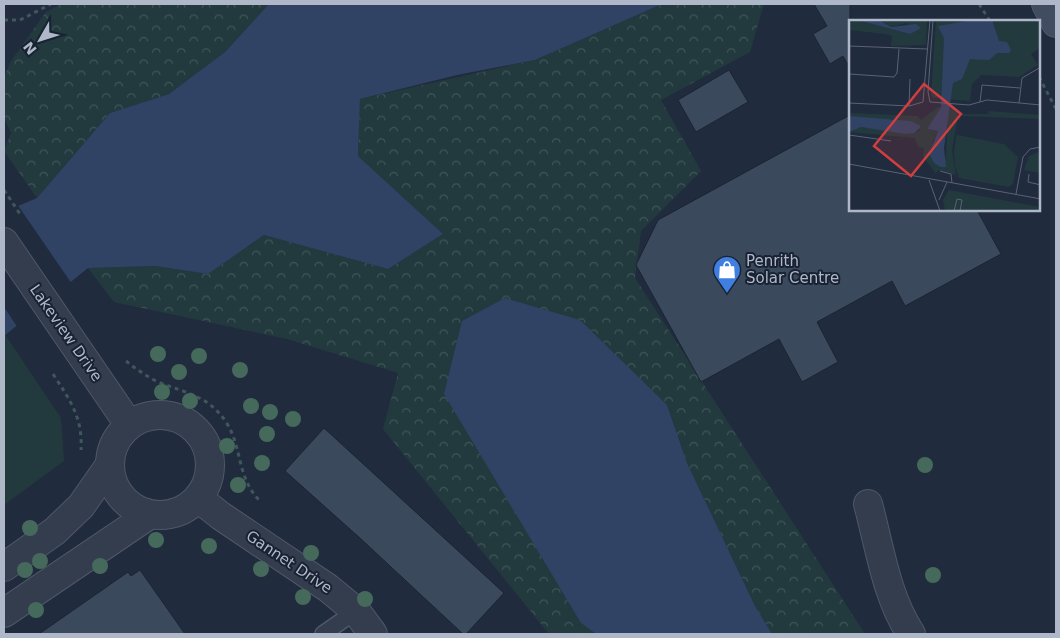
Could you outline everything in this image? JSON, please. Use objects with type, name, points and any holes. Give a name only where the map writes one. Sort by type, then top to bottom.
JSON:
[{"type":"main road","points":[[1046,4],[1056,23]]},
{"type":"street","name":"Lakeview Drive","points":[[4,242],[128,424]]},
{"type":"street","points":[[166,415],[187,422],[197,432],[206,444],[210,472],[198,498],[184,510],[167,515],[150,515],[134,509],[121,498],[112,483],[109,466],[111,450],[119,434],[128,424],[144,416],[166,415]]},
{"type":"street","points":[[4,566],[54,530],[81,506],[109,466]]},
{"type":"street","name":"Gannet Drive","points":[[198,498],[221,516],[328,588],[356,611],[373,634]]},
{"type":"street","points":[[868,504],[885,574],[894,600],[911,634]]},
{"type":"street","points":[[4,613],[150,515]]},
{"type":"lane","points":[[323,634],[356,611]]},
{"type":"path","points":[[4,20],[20,20],[50,4]]},
{"type":"path","points":[[979,4],[989,20]]},
{"type":"path","points":[[1040,79],[1056,109]]},
{"type":"path","points":[[123,359],[140,372],[158,382],[194,394],[211,405],[226,422],[234,440],[247,484],[264,505]]},
{"type":"path","points":[[50,368],[75,409],[82,435],[81,451]]},
{"type":"green space","points":[[61,4],[269,4],[225,52],[169,94],[110,113],[37,198],[4,151],[11,133],[4,118],[4,77],[11,61],[46,12]]},
{"type":"green space","points":[[662,4],[764,4],[750,52],[661,100],[701,171],[641,231],[635,278],[865,634],[772,634],[755,606],[687,463],[667,405],[581,623],[596,634],[549,634],[383,429],[398,373],[287,339],[114,302],[88,268],[155,266],[208,274],[264,235],[388,269],[443,234],[358,156],[360,99],[535,60]]},
{"type":"green space","points":[[4,333],[61,418],[64,461],[4,505]]},
{"type":"water","points":[[269,4],[662,4],[535,60],[457,75],[360,99],[358,156],[443,234],[388,269],[264,235],[208,274],[155,266],[88,268],[4,336],[4,212],[37,198],[110,113],[169,94],[225,52]]},
{"type":"water","points":[[505,298],[580,320],[667,405],[687,463],[755,606],[772,634],[596,634],[581,623],[444,394],[462,321]]},
{"type":"pier","points":[[17,204],[72,284],[18,328],[4,307],[4,209]]},
{"type":"building","points":[[814,4],[850,4],[849,66],[843,56],[830,64],[813,34],[827,26]]},
{"type":"building","points":[[729,70],[748,102],[696,132],[678,100]]},
{"type":"building","points":[[849,116],[849,211],[978,211],[1001,254],[905,306],[892,281],[817,322],[838,362],[802,382],[779,339],[701,382],[636,265],[658,220]]},
{"type":"building","points":[[324,428],[504,593],[466,634],[463,634],[285,471]]},
{"type":"building","points":[[140,570],[185,634],[39,634],[128,572],[131,576]]},
{"type":"place","name":"Penrith Solar Centre","points":[[727,294]]}]
